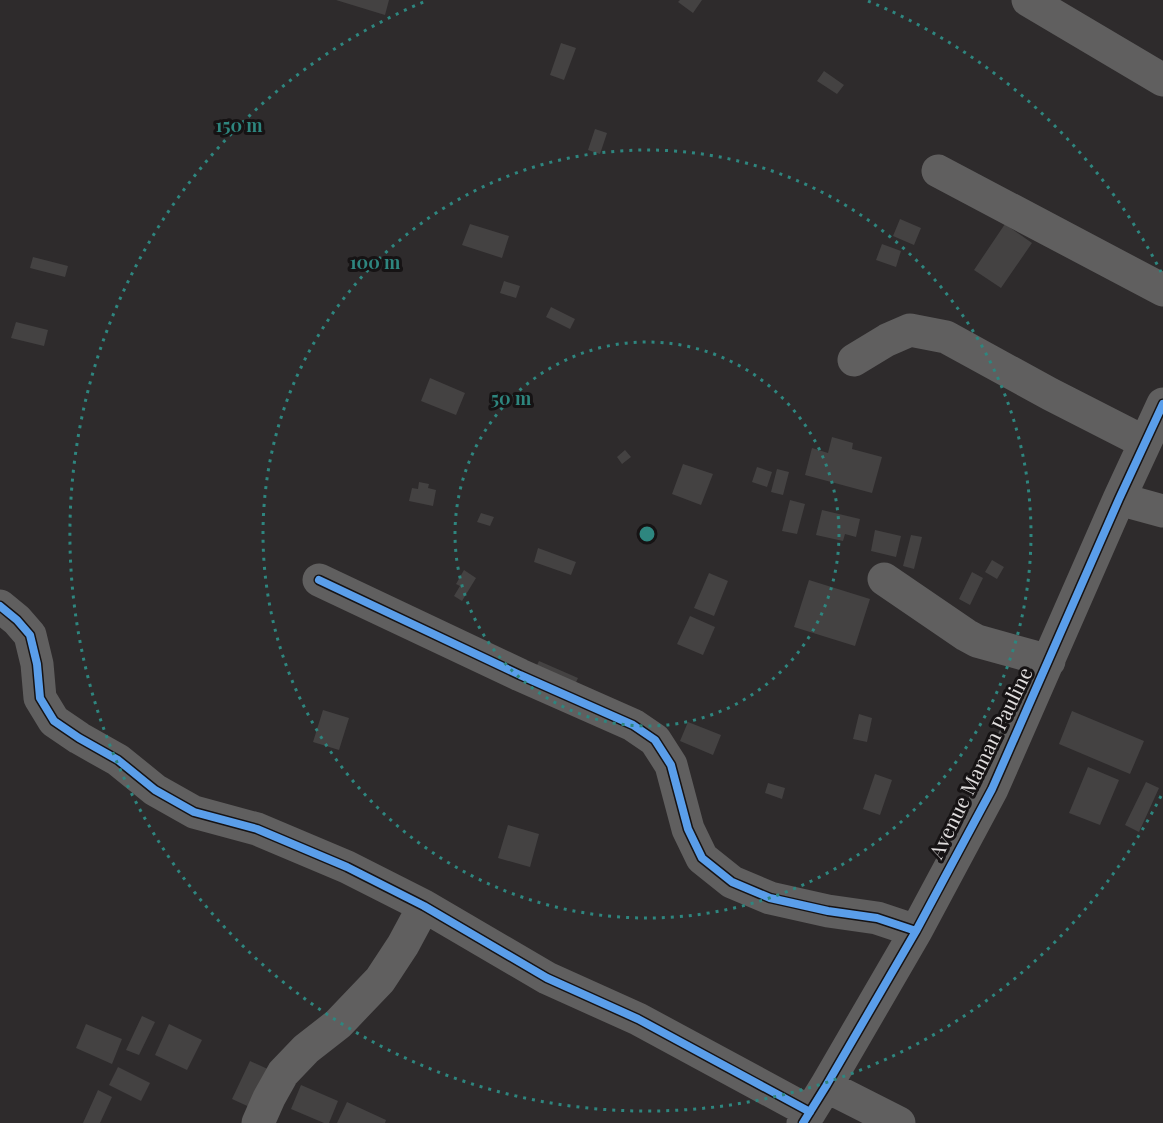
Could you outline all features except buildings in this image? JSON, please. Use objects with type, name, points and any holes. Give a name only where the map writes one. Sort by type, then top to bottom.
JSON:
[{"type":"street","points":[[1028,0],[1163,80]]},
{"type":"street","points":[[938,171],[1163,290]]},
{"type":"street","points":[[854,360],[887,340],[910,330],[946,337],[1144,442]]},
{"type":"street","name":"Avenue Maman Pauline","points":[[813,1107],[916,931],[992,789],[1144,442],[1163,404]]},
{"type":"street","points":[[1119,499],[1163,511]]},
{"type":"street","points":[[884,579],[972,638],[1049,661]]},
{"type":"street","points":[[319,580],[520,675],[633,725],[655,740],[671,765],[688,829],[702,858],[732,882],[770,898],[828,911],[877,918],[916,931]]},
{"type":"street","points":[[0,606],[30,635],[37,664],[40,698],[54,721],[78,738],[118,760],[155,790],[194,812],[257,829],[347,867],[424,906],[547,978],[638,1019],[813,1107],[898,1123]]},
{"type":"street","points":[[258,1123],[283,1073],[306,1049],[338,1024],[380,980],[404,945],[424,906]]},
{"type":"cycle path","points":[[803,1123],[916,931],[992,789],[1163,404]]},
{"type":"cycle path","points":[[319,580],[520,675],[633,725],[655,740],[671,765],[688,829],[702,858],[732,882],[770,898],[828,911],[877,918],[916,931]]},
{"type":"cycle path","points":[[0,606],[30,635],[37,664],[40,698],[54,721],[118,760],[155,790],[194,812],[257,829],[347,867],[424,906],[547,978],[638,1019],[810,1112]]}]
